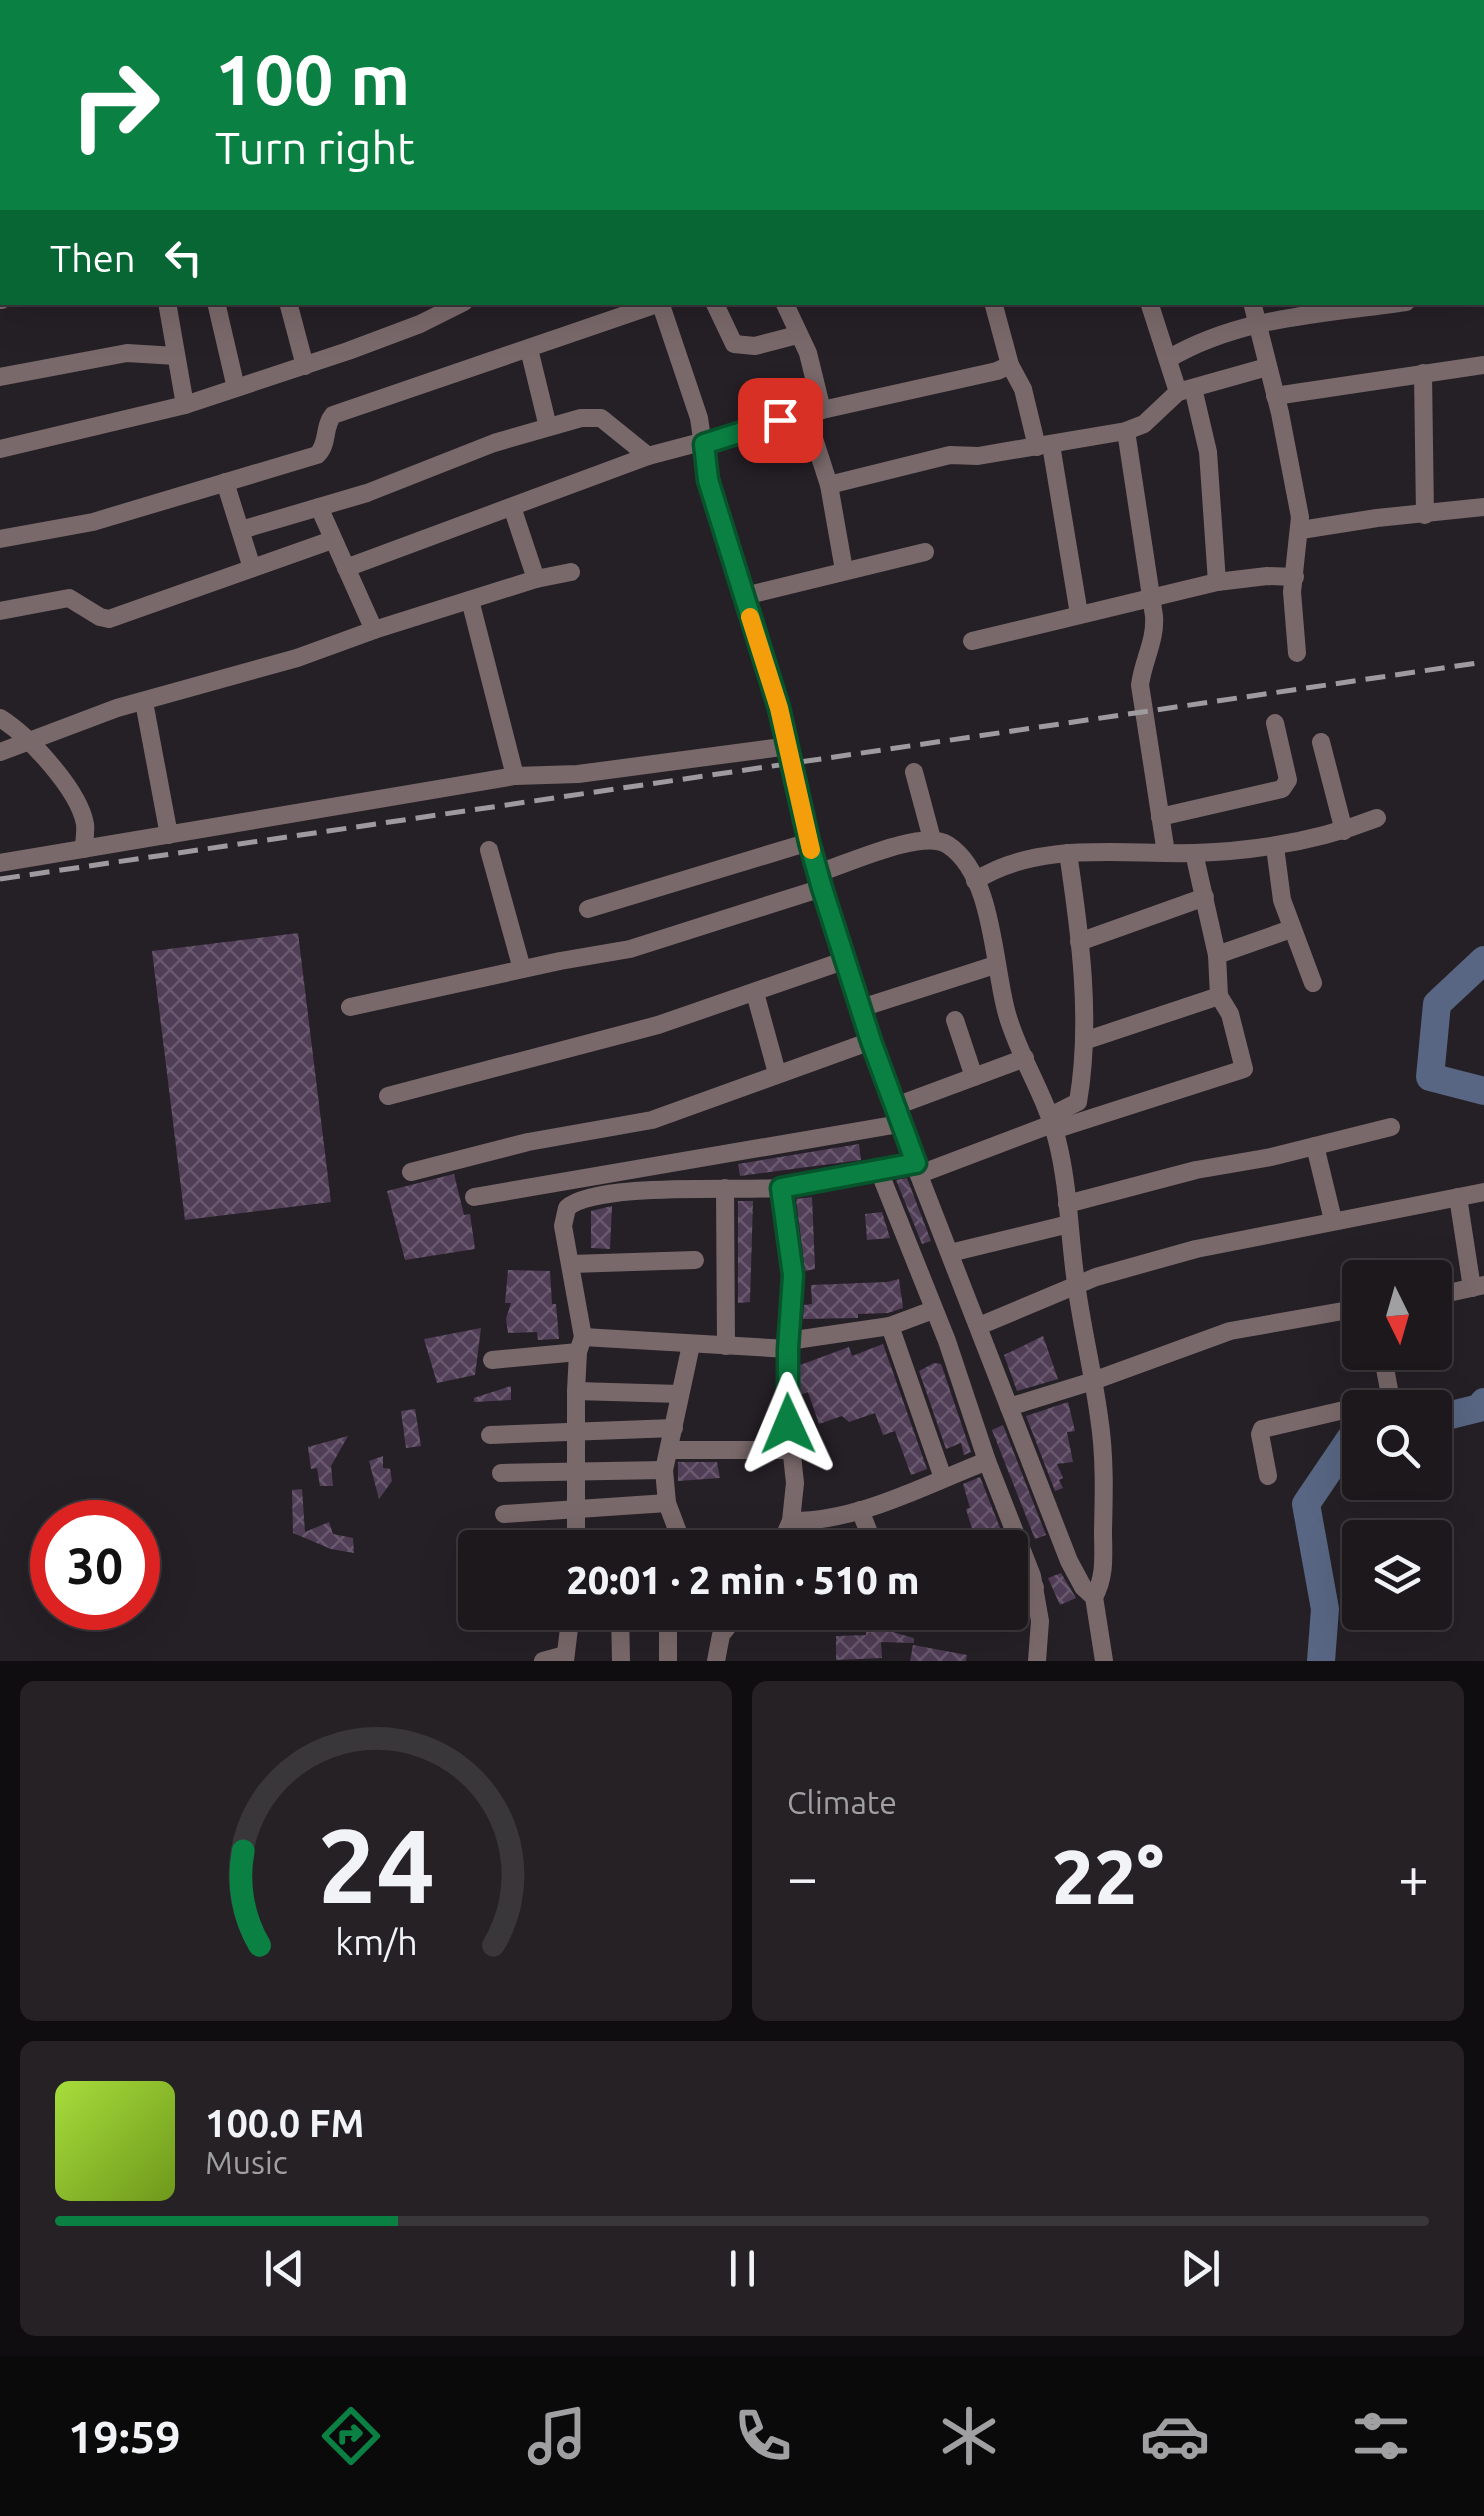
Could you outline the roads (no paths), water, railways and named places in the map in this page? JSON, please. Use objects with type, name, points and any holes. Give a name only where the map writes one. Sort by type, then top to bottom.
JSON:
[{"type":"street","points":[[168,305],[185,405]]},
{"type":"street","points":[[217,305],[236,388]]},
{"type":"street","points":[[289,305],[305,366]]},
{"type":"street","points":[[0,449],[185,405],[420,324],[458,305]]},
{"type":"street","points":[[0,539],[93,522],[317,455],[322,451],[332,415],[654,305]]},
{"type":"street","points":[[661,305],[704,444],[708,480],[789,746],[820,881],[896,1116],[1069,1561],[1083,1588],[1094,1597]]},
{"type":"street","points":[[715,305],[734,344],[755,346],[797,335]]},
{"type":"street","points":[[785,305],[808,352],[814,412],[844,570]]},
{"type":"street","points":[[994,305],[1010,364],[1044,446],[1080,614]]},
{"type":"street","points":[[1151,305],[1168,359],[1185,390],[1208,452],[1217,582]]},
{"type":"street","points":[[1253,305],[1275,396],[1300,530],[1292,592],[1297,653]]},
{"type":"street","points":[[1168,359],[1189,346],[1257,322],[1384,305]]},
{"type":"street","points":[[529,349],[548,427]]},
{"type":"street","points":[[0,377],[127,353],[176,356]]},
{"type":"street","points":[[346,568],[648,456],[814,412],[975,376],[1010,364]]},
{"type":"street","points":[[1275,396],[1484,365]]},
{"type":"street","points":[[829,485],[950,454],[978,456],[1126,430],[1144,424],[1185,390],[1267,367]]},
{"type":"street","points":[[1423,373],[1425,515]]},
{"type":"street","points":[[241,530],[319,507],[548,427],[596,417],[648,456]]},
{"type":"street","points":[[1126,430],[1155,632],[1140,686],[1166,853]]},
{"type":"street","points":[[226,482],[252,568]]},
{"type":"street","points":[[512,506],[536,579]]},
{"type":"street","points":[[319,507],[374,630]]},
{"type":"street","points":[[1300,530],[1484,507]]},
{"type":"street","points":[[0,612],[69,598],[108,619],[332,540]]},
{"type":"street","points":[[744,596],[924,552]]},
{"type":"street","points":[[0,752],[30,744],[77,723],[298,658],[536,579],[572,572]]},
{"type":"street","points":[[972,641],[1217,582],[1296,577]]},
{"type":"street","points":[[470,600],[515,776]]},
{"type":"street","points":[[144,702],[168,835]]},
{"type":"street","points":[[0,718],[30,744],[74,795],[85,825],[84,849]]},
{"type":"street","points":[[1160,816],[1282,790],[1288,780],[1275,723]]},
{"type":"street","points":[[1322,742],[1344,831]]},
{"type":"street","points":[[0,863],[515,776],[578,774],[789,746]]},
{"type":"street","points":[[914,772],[932,839]]},
{"type":"street","points":[[974,881],[992,869],[1068,853],[1194,853],[1275,848],[1344,831],[1376,818]]},
{"type":"street","points":[[350,1007],[630,949],[820,881],[906,844],[932,839],[947,844],[962,857],[990,921],[995,965],[1008,1018],[1052,1123],[1065,1176],[1106,1495],[1104,1566],[1101,1586],[1094,1597],[1104,1661]]},
{"type":"street","points":[[588,909],[809,842]]},
{"type":"street","points":[[1275,848],[1282,900],[1313,983]]},
{"type":"street","points":[[489,850],[522,970]]},
{"type":"street","points":[[1052,1123],[1078,1102],[1084,1041],[1079,942],[1068,853]]},
{"type":"street","points":[[576,1530],[580,1345],[563,1226],[563,1214],[571,1204],[645,1191],[781,1188],[878,1171],[918,1169],[1052,1123],[1243,1071],[1245,1066],[1230,1014],[1219,996],[1217,955],[1194,853]]},
{"type":"street","points":[[1079,942],[1204,897]]},
{"type":"street","points":[[1217,955],[1291,930]]},
{"type":"street","points":[[388,1096],[658,1025],[846,960]]},
{"type":"street","points":[[861,1008],[995,965]]},
{"type":"street","points":[[755,993],[776,1073]]},
{"type":"street","points":[[1084,1041],[1219,996]]},
{"type":"street","points":[[955,1020],[974,1076]]},
{"type":"street","points":[[411,1172],[528,1142],[652,1120],[871,1041]]},
{"type":"street","points":[[474,1197],[896,1116],[974,1076],[1025,1058]]},
{"type":"street","points":[[1066,1204],[1391,1126]]},
{"type":"street","points":[[1315,1146],[1333,1220]]},
{"type":"street","points":[[878,1171],[1036,1587],[1040,1636],[1036,1661]]},
{"type":"street","points":[[725,1188],[726,1346]]},
{"type":"street","points":[[781,1188],[793,1275],[786,1399],[795,1483],[787,1530]]},
{"type":"street","points":[[979,1326],[1076,1285],[1196,1249],[1484,1192]]},
{"type":"street","points":[[1452,1292],[1478,1286],[1458,1197]]},
{"type":"street","points":[[950,1253],[1069,1224]]},
{"type":"street","points":[[571,1264],[695,1260]]},
{"type":"street","points":[[492,1360],[580,1345],[788,1345],[890,1326],[934,1310]]},
{"type":"street","points":[[1009,1406],[1093,1381],[1230,1331],[1342,1311]]},
{"type":"street","points":[[890,1326],[943,1478]]},
{"type":"street","points":[[674,1530],[664,1470],[691,1345]]},
{"type":"street","points":[[576,1390],[680,1394]]},
{"type":"street","points":[[1268,1476],[1262,1429],[1342,1413]]},
{"type":"street","points":[[490,1435],[674,1428]]},
{"type":"street","points":[[670,1450],[790,1450]]},
{"type":"street","points":[[791,1522],[814,1522],[860,1510],[987,1461]]},
{"type":"street","points":[[502,1474],[664,1470]]},
{"type":"street","points":[[504,1514],[667,1503]]},
{"type":"street","points":[[860,1510],[868,1530]]},
{"type":"street","points":[[1028,1587],[1036,1587]]},
{"type":"street","points":[[543,1661],[565,1658],[569,1630]]},
{"type":"street","points":[[620,1630],[621,1661]]},
{"type":"street","points":[[668,1630],[668,1661]]},
{"type":"street","points":[[716,1661],[719,1630]]},
{"type":"street","points":[[721,1635],[725,1630]]},
{"type":"waterway","points":[[1484,960],[1437,1004],[1430,1077],[1484,1091]]},
{"type":"waterway","points":[[1452,1415],[1479,1408],[1484,1402]]},
{"type":"waterway","points":[[1321,1661],[1325,1609],[1306,1504],[1342,1451]]},
{"type":"railway","points":[[0,879],[1484,662]]}]
